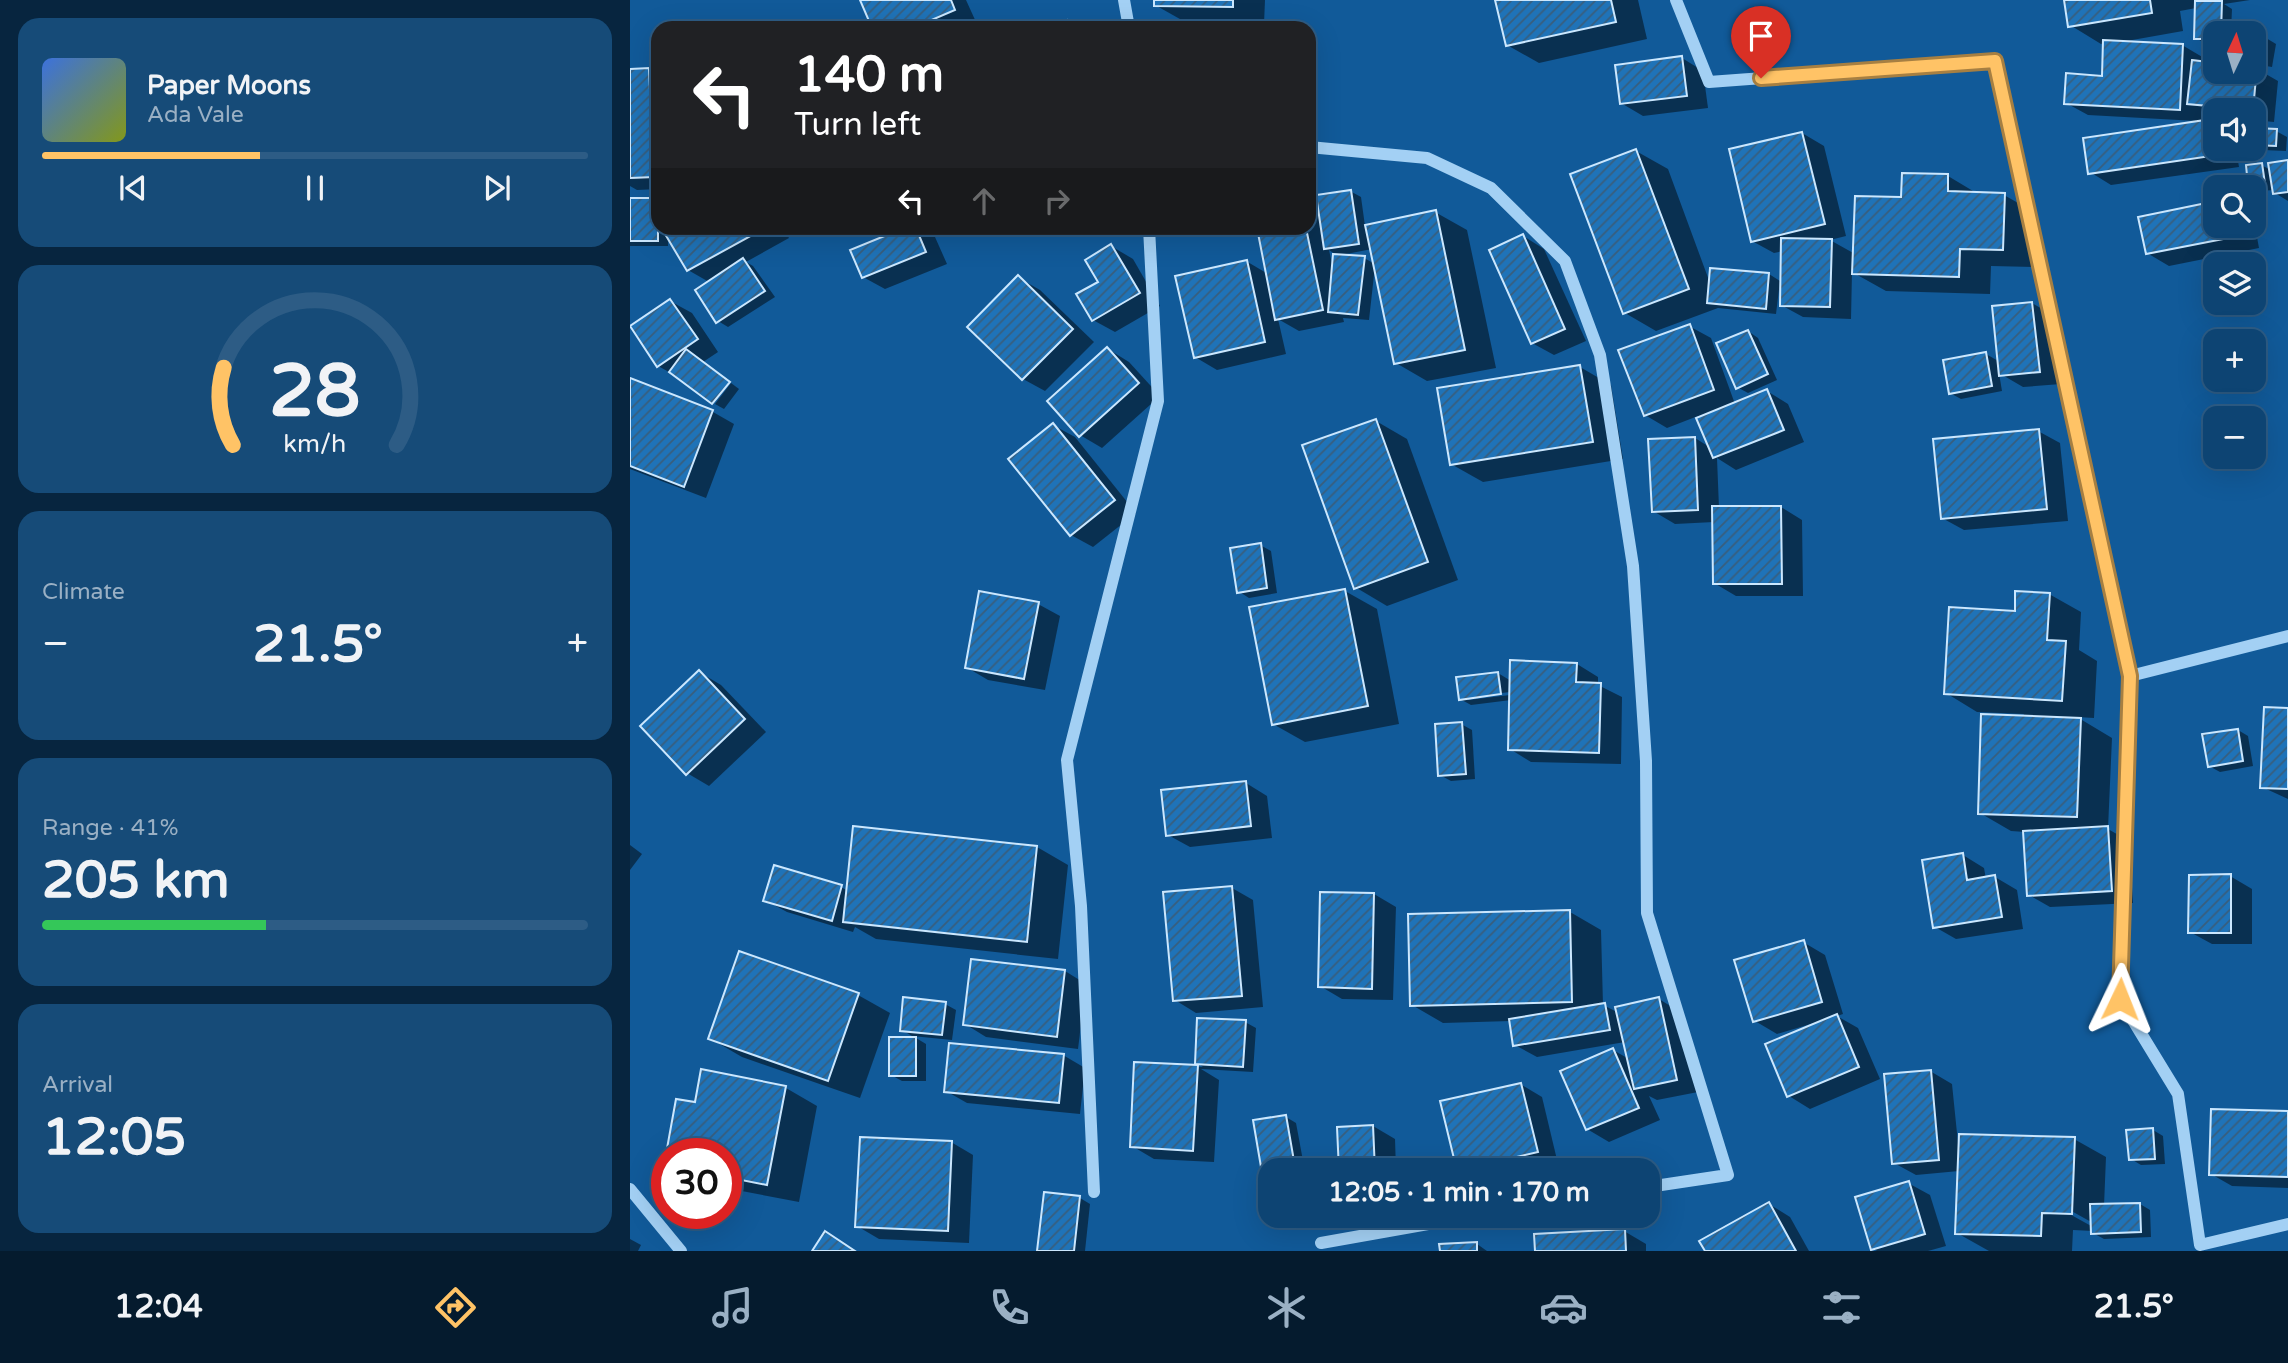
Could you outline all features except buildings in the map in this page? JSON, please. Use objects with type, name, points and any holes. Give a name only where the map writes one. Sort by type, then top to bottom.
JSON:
[{"type":"street","points":[[1124,0],[1128,21]]},
{"type":"street","points":[[1676,0],[1709,82],[1995,61],[2130,676],[2120,999],[2178,1094],[2200,1245],[2288,1224]]},
{"type":"street","points":[[1316,148],[1427,158],[1492,188],[1564,261],[1600,355],[1633,566],[1646,761],[1647,913],[1728,1175],[1660,1185]]},
{"type":"street","points":[[1094,1192],[1081,905],[1067,760],[1158,401],[1149,235]]},
{"type":"street","points":[[2130,676],[2288,636]]},
{"type":"street","points":[[630,1189],[681,1251]]},
{"type":"street","points":[[1321,1243],[1405,1228]]},
{"type":"route","points":[[1761,78],[1995,61],[2130,676],[2120,999]]}]
